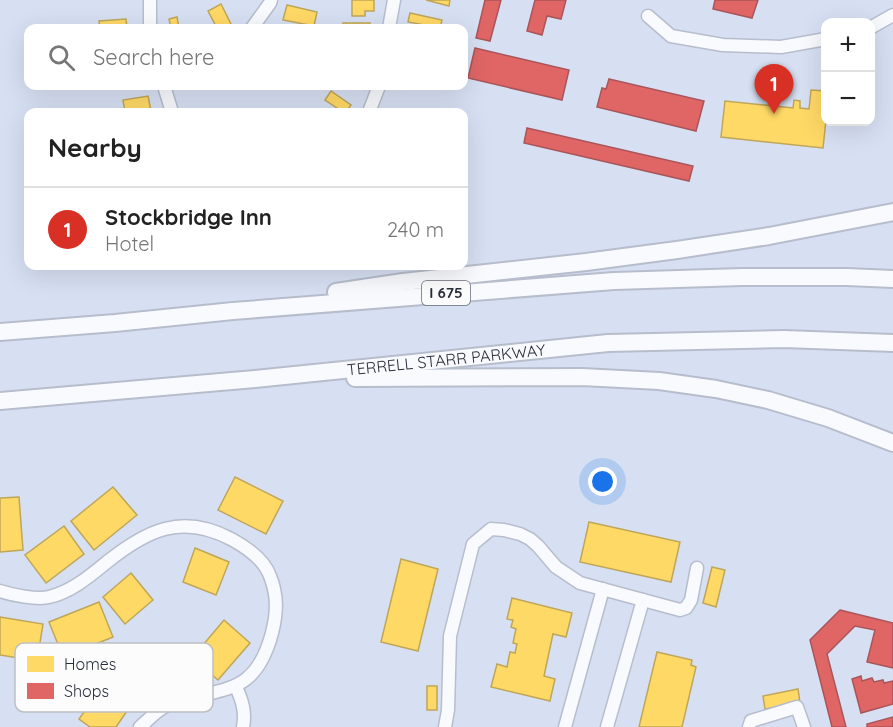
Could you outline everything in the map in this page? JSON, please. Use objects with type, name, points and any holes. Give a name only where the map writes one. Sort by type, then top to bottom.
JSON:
[{"type":"highway","points":[[233,311],[403,282],[687,249],[893,212]]},
{"type":"highway","name":"I 675","points":[[0,332],[614,281],[742,277],[893,279]]},
{"type":"highway","name":"TERRELL STARR PARKWAY","points":[[0,401],[255,379],[608,343],[784,339],[893,343]]},
{"type":"highway","points":[[255,379],[582,376],[658,381],[716,389],[768,400],[828,418],[893,443]]},
{"type":"street","points":[[150,0],[150,24]]},
{"type":"street","points":[[255,24],[271,0]]},
{"type":"street","points":[[390,24],[394,0]]},
{"type":"street","points":[[875,25],[893,15]]},
{"type":"street","points":[[648,16],[671,36],[723,45],[782,46],[821,40]]},
{"type":"street","points":[[165,90],[171,108]]},
{"type":"street","points":[[371,108],[377,90]]},
{"type":"street","points":[[0,591],[47,598],[89,577],[126,547],[163,528],[179,526],[217,532],[247,549],[260,560],[270,573],[277,602],[268,649],[259,665],[247,680],[236,687],[213,693]]},
{"type":"street","points":[[445,727],[448,710],[450,636],[473,544],[491,529],[520,534],[538,546],[556,567],[580,583],[680,610],[686,608],[691,600],[698,568]]},
{"type":"street","points":[[565,727],[603,589]]},
{"type":"street","points":[[607,727],[643,600]]},
{"type":"street","points":[[236,687],[243,702],[245,718],[243,727]]},
{"type":"street","points":[[749,727],[751,721],[797,707],[804,727]]},
{"type":"street","points":[[140,727],[159,712]]},
{"type":"building: Homes","points":[[352,0],[374,0],[374,11],[365,11],[365,16],[352,16]]},
{"type":"building: Homes","points":[[426,0],[450,0],[449,6]]},
{"type":"building: Homes","points":[[221,4],[231,24],[215,24],[208,11]]},
{"type":"building: Homes","points":[[287,5],[317,12],[314,24],[283,20]]},
{"type":"building: Homes","points":[[410,13],[442,20],[441,24],[408,22]]},
{"type":"building: Homes","points":[[177,17],[178,24],[170,24],[169,19]]},
{"type":"building: Homes","points":[[126,19],[127,24],[99,24],[99,21]]},
{"type":"building: Homes","points":[[343,23],[370,23],[370,24]]},
{"type":"building: Homes","points":[[811,90],[821,91],[821,126],[825,126],[823,148],[721,137],[725,101],[793,108],[794,100],[800,101],[800,108],[809,109]]},
{"type":"building: Homes","points":[[331,91],[351,105],[349,108],[337,108],[325,100]]},
{"type":"building: Homes","points":[[148,96],[150,108],[124,108],[123,100]]},
{"type":"building: Homes","points":[[235,477],[283,501],[266,534],[218,510]]},
{"type":"building: Homes","points":[[113,487],[137,515],[94,550],[71,521]]},
{"type":"building: Homes","points":[[19,497],[23,550],[0,552],[0,498]]},
{"type":"building: Homes","points":[[589,522],[680,542],[671,582],[580,562]]},
{"type":"building: Homes","points":[[64,526],[84,554],[46,583],[25,555]]},
{"type":"building: Homes","points":[[195,548],[229,562],[216,595],[183,582]]},
{"type":"building: Homes","points":[[401,559],[438,569],[418,651],[381,642]]},
{"type":"building: Homes","points":[[712,567],[725,570],[716,607],[703,603]]},
{"type":"building: Homes","points":[[131,573],[153,600],[125,624],[103,597]]},
{"type":"building: Homes","points":[[512,598],[572,613],[566,637],[553,634],[544,676],[555,679],[550,701],[491,687],[497,664],[507,667],[510,652],[515,653],[517,644],[513,643],[516,629],[511,627],[513,620],[507,619]]},
{"type":"building: Homes","points":[[99,602],[113,637],[98,643],[57,643],[49,622]]},
{"type":"building: Homes","points":[[0,617],[43,624],[40,643],[15,643],[15,657],[0,655]]},
{"type":"building: Homes","points":[[224,620],[250,643],[218,680],[213,676],[213,643],[205,643]]},
{"type":"building: Homes","points":[[657,652],[692,660],[691,665],[696,667],[682,727],[639,727]]},
{"type":"building: Homes","points":[[427,686],[437,686],[437,710],[427,710]]},
{"type":"building: Homes","points":[[798,689],[800,703],[765,709],[763,696]]},
{"type":"building: Homes","points":[[84,712],[126,712],[116,727],[90,727],[79,719]]},
{"type":"building: Shops","points":[[485,0],[501,0],[490,41],[476,38]]},
{"type":"building: Shops","points":[[535,0],[566,0],[561,19],[547,16],[542,35],[527,31]]},
{"type":"building: Shops","points":[[715,0],[758,0],[752,18],[713,9]]},
{"type":"building: Shops","points":[[475,48],[569,70],[562,100],[468,78]]},
{"type":"building: Shops","points":[[609,79],[704,101],[696,131],[597,107],[602,88],[606,89]]},
{"type":"building: Shops","points":[[527,128],[693,166],[689,181],[524,143]]},
{"type":"building: Shops","points":[[840,610],[893,623],[893,668],[867,662],[875,630],[855,626],[827,654],[846,727],[832,727],[810,640]]},
{"type":"building: Shops","points":[[861,676],[862,681],[872,678],[874,682],[893,681],[893,704],[861,713],[852,679]]},
{"type":"building: Shops","points":[[893,717],[893,727],[867,727],[867,724]]},
{"type":"place","name":"Stockbridge Inn","points":[[774,114]]}]
